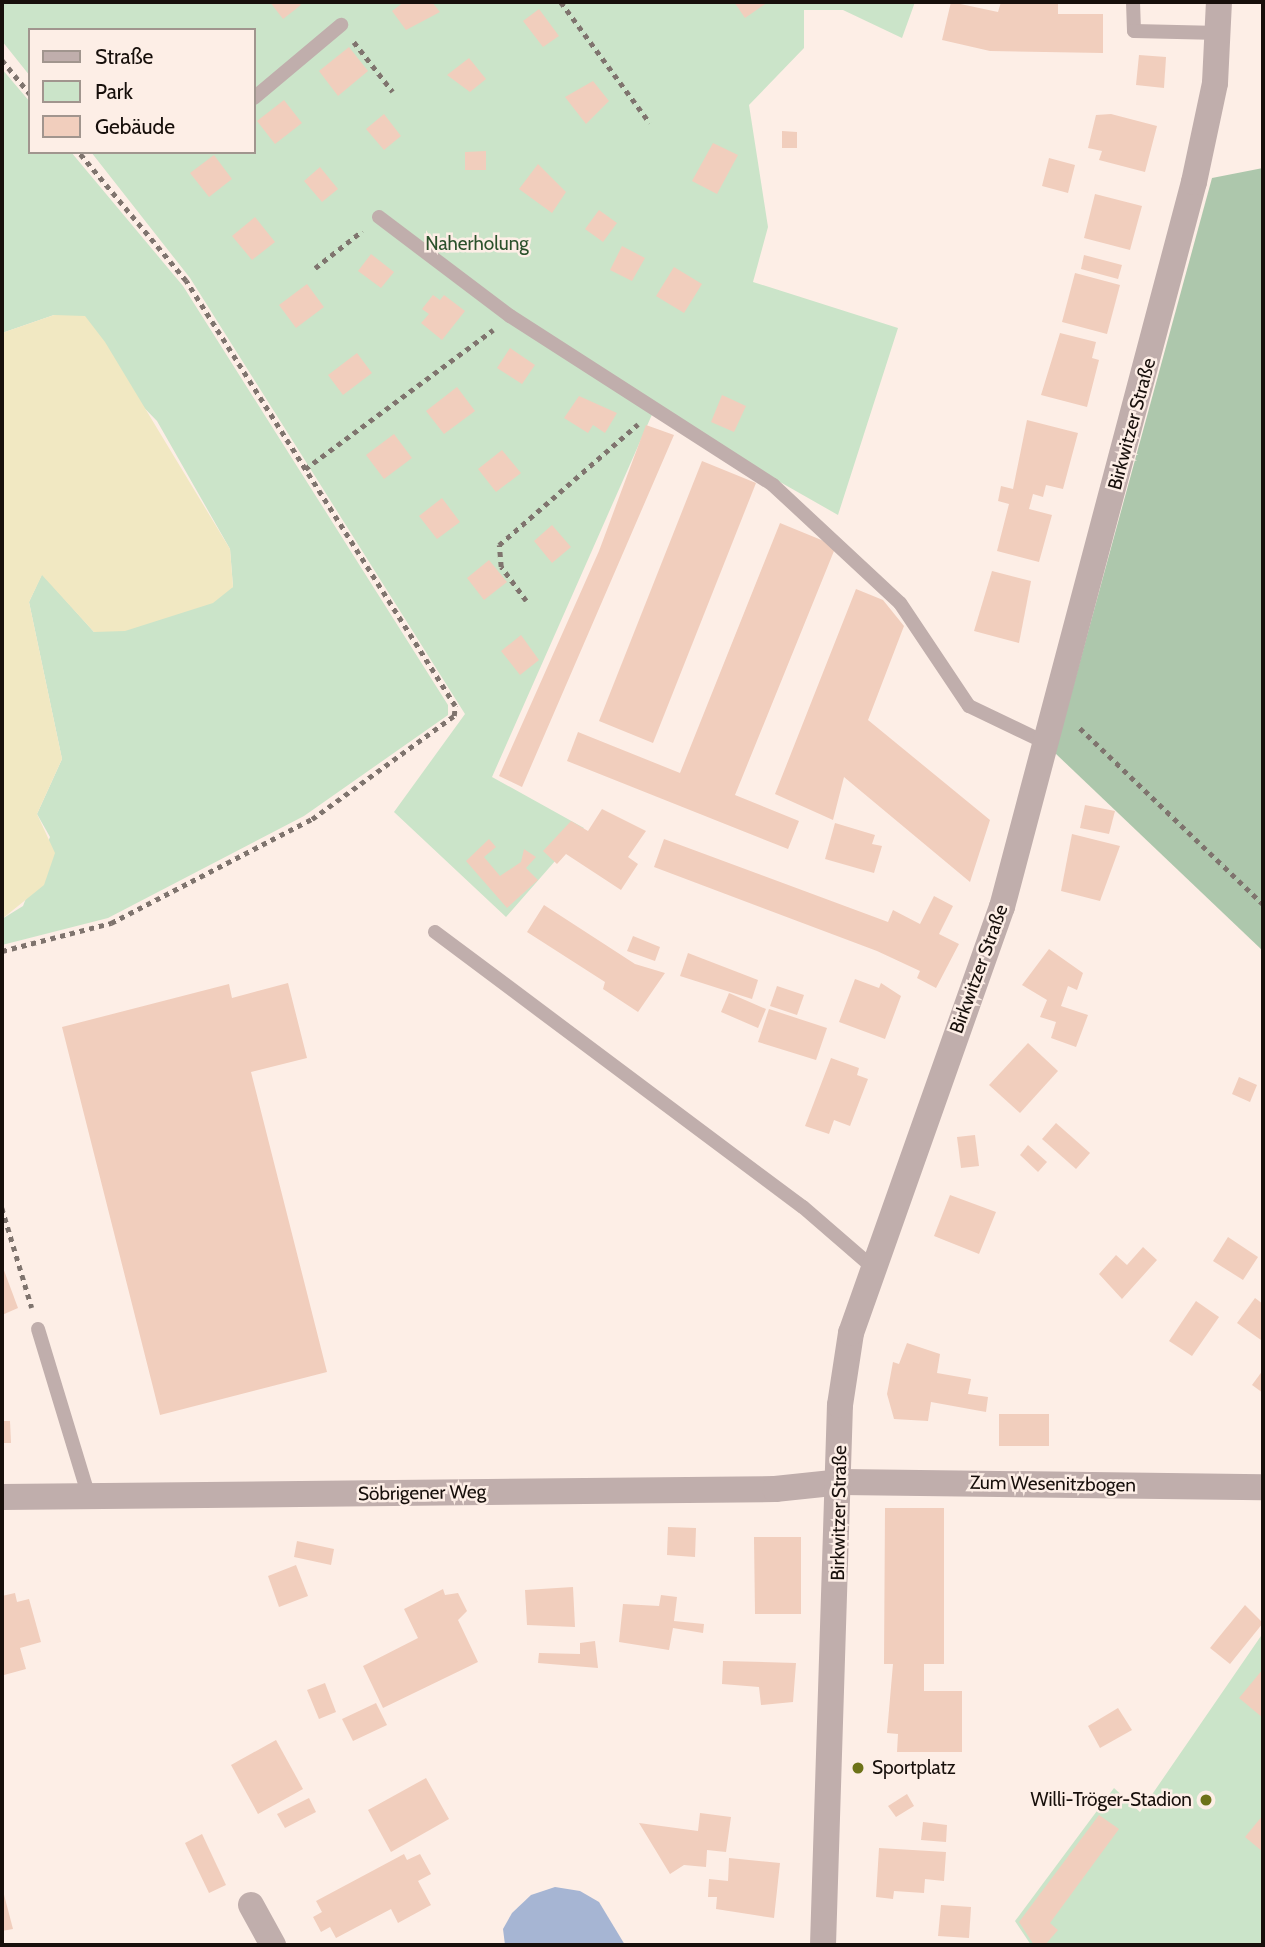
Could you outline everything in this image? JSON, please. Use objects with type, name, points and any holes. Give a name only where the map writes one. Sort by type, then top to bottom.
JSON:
[{"type":"street","name":"Birkwitzer Straße","points":[[823,1945],[842,1482],[840,1405],[870,1265],[1002,907],[1052,700],[1172,272],[1220,33],[1219,2]]},
{"type":"street","name":"Zum Wesenitzbogen","points":[[842,1482],[1263,1487]]},
{"type":"street","name":"Söbrigener Weg","points":[[2,1497],[775,1489],[842,1482]]},
{"type":"street","points":[[251,1905],[273,1945]]},
{"type":"lane","points":[[1133,2],[1134,31],[1220,33]]},
{"type":"lane","points":[[256,96],[341,25]]},
{"type":"lane","points":[[379,217],[510,316],[773,485],[849,552],[917,624],[969,706],[1042,741]]},
{"type":"lane","points":[[435,932],[803,1207],[870,1265]]},
{"type":"lane","points":[[38,1329],[89,1497]]},
{"type":"path","points":[[561,2],[650,123]]},
{"type":"path","points":[[341,25],[393,92]]},
{"type":"path","points":[[2,60],[28,92]]},
{"type":"path","points":[[2,951],[111,923],[312,819],[454,716],[455,706],[186,281],[80,154]]},
{"type":"path","points":[[315,268],[379,217]]},
{"type":"path","points":[[305,469],[510,316]]},
{"type":"path","points":[[526,601],[501,566],[499,544],[654,410]]},
{"type":"path","points":[[1052,700],[1263,904]]},
{"type":"path","points":[[2,1208],[38,1329]]},
{"type":"green space","name":"Naherholung","points":[[2,2],[915,2],[902,38],[843,10],[804,10],[804,48],[749,105],[768,227],[753,282],[898,328],[838,515],[654,410],[492,777],[584,828],[506,917],[394,812],[465,714],[190,278],[93,154],[256,154],[256,28],[28,28],[28,74],[2,41]]},
{"type":"green space","points":[[2,69],[28,100],[28,154],[73,154],[183,286],[448,705],[448,715],[304,816],[108,918],[2,945],[2,919],[23,906],[50,837],[37,814],[62,759],[29,602],[42,574],[94,632],[233,587],[230,549],[157,421],[54,315],[2,333]]},
{"type":"green space","points":[[1263,168],[1263,951],[1055,753],[1212,178]]},
{"type":"green space","name":"Willi-Tröger-Stadion","points":[[1263,1633],[1263,1945],[1031,1945],[1015,1921],[1114,1788],[1140,1812]]},
{"type":"sand","points":[[54,315],[85,316],[105,342],[230,549],[233,587],[213,603],[125,631],[94,632],[42,575],[29,602],[62,759],[37,814],[55,853],[44,885],[2,919],[2,333]]},
{"type":"water","points":[[555,1887],[580,1891],[599,1902],[625,1945],[505,1945],[503,1929],[512,1913],[531,1895]]},
{"type":"building","points":[[270,2],[298,2],[301,5],[283,19]]},
{"type":"building","points":[[404,2],[432,2],[440,12],[406,30],[392,11]]},
{"type":"building","points":[[734,2],[768,2],[745,18]]},
{"type":"building","points":[[951,2],[998,12],[1001,2],[1058,2],[1058,14],[1103,14],[1103,53],[990,51],[942,40]]},
{"type":"building","points":[[539,9],[559,36],[543,47],[523,21]]},
{"type":"building","points":[[349,47],[368,71],[338,96],[319,71]]},
{"type":"building","points":[[1139,55],[1166,57],[1164,88],[1136,85]]},
{"type":"building","points":[[469,58],[486,79],[470,92],[447,75]]},
{"type":"building","points":[[593,81],[609,101],[586,124],[565,97]]},
{"type":"building","points":[[284,100],[302,123],[275,144],[257,121]]},
{"type":"building","points":[[384,114],[401,136],[384,150],[366,129]]},
{"type":"building","points":[[1111,114],[1157,126],[1145,172],[1099,160],[1102,151],[1088,148],[1096,115]]},
{"type":"building","points":[[782,131],[797,132],[797,148],[782,148]]},
{"type":"building","points":[[713,143],[738,155],[717,194],[692,181]]},
{"type":"building","points":[[486,151],[486,170],[465,170],[465,152]]},
{"type":"building","points":[[214,155],[232,179],[209,197],[190,173]]},
{"type":"building","points":[[1049,158],[1075,165],[1068,193],[1042,186]]},
{"type":"building","points":[[538,164],[566,192],[552,213],[519,189]]},
{"type":"building","points":[[320,167],[338,189],[322,202],[304,181]]},
{"type":"building","points":[[1095,194],[1142,206],[1130,250],[1084,238]]},
{"type":"building","points":[[599,210],[617,223],[603,242],[585,229]]},
{"type":"building","points":[[255,217],[275,242],[252,260],[232,236]]},
{"type":"building","points":[[622,246],[645,258],[632,281],[610,270]]},
{"type":"building","points":[[371,254],[394,272],[381,288],[358,271]]},
{"type":"building","points":[[1084,255],[1122,265],[1118,279],[1081,269]]},
{"type":"building","points":[[674,267],[702,284],[684,313],[656,296]]},
{"type":"building","points":[[1075,273],[1120,285],[1107,334],[1062,322]]},
{"type":"building","points":[[307,284],[324,307],[296,328],[279,305]]},
{"type":"building","points":[[433,295],[440,300],[444,295],[465,311],[442,340],[421,323],[429,314],[422,309]]},
{"type":"building","points":[[1060,333],[1096,342],[1092,358],[1099,360],[1087,407],[1041,395]]},
{"type":"building","points":[[510,348],[535,365],[522,384],[497,368]]},
{"type":"building","points":[[357,353],[372,373],[343,395],[328,375]]},
{"type":"building","points":[[457,387],[475,411],[444,434],[426,411]]},
{"type":"building","points":[[722,395],[746,406],[734,432],[711,422]]},
{"type":"building","points":[[579,396],[617,413],[605,433],[593,425],[588,433],[564,418]]},
{"type":"building","points":[[1027,420],[1078,433],[1063,489],[1046,485],[1043,497],[1033,494],[1029,509],[1052,515],[1039,562],[997,551],[1009,504],[998,501],[1001,486],[1013,489]]},
{"type":"building","points":[[646,425],[674,435],[522,787],[499,776],[599,551]]},
{"type":"building","points":[[394,434],[412,458],[384,479],[366,455]]},
{"type":"building","points":[[502,450],[521,473],[496,492],[478,469]]},
{"type":"building","points":[[702,461],[756,483],[653,743],[599,721]]},
{"type":"building","points":[[442,498],[460,522],[437,539],[419,516]]},
{"type":"building","points":[[780,523],[836,546],[735,795],[799,821],[788,849],[567,761],[578,732],[680,773]]},
{"type":"building","points":[[552,525],[571,547],[552,563],[534,541]]},
{"type":"building","points":[[489,560],[507,582],[484,600],[467,578]]},
{"type":"building","points":[[992,571],[1031,581],[1019,643],[974,631]]},
{"type":"building","points":[[856,589],[883,600],[904,626],[868,720],[990,820],[970,882],[844,777],[833,820],[775,794]]},
{"type":"building","points":[[521,635],[539,660],[520,675],[501,651]]},
{"type":"building","points":[[1085,805],[1115,811],[1109,834],[1080,828]]},
{"type":"building","points":[[602,809],[646,831],[628,857],[638,864],[621,890],[566,854],[557,864],[543,851],[571,821],[588,831]]},
{"type":"building","points":[[835,823],[875,835],[872,844],[882,846],[874,873],[825,859]]},
{"type":"building","points":[[1072,834],[1120,846],[1100,901],[1061,891]]},
{"type":"building","points":[[489,839],[496,847],[484,857],[500,876],[521,862],[524,849],[536,857],[526,868],[538,880],[507,908],[466,861]]},
{"type":"building","points":[[664,839],[888,922],[893,910],[920,924],[934,896],[953,906],[939,934],[959,944],[936,988],[917,978],[920,971],[877,951],[654,867]]},
{"type":"building","points":[[544,905],[635,964],[665,973],[638,1012],[603,989],[605,982],[527,932]]},
{"type":"building","points":[[633,936],[660,947],[655,961],[627,951]]},
{"type":"building","points":[[1049,949],[1083,973],[1077,990],[1068,986],[1061,1006],[1088,1015],[1076,1047],[1051,1038],[1056,1022],[1040,1017],[1047,1000],[1022,985]]},
{"type":"building","points":[[688,953],[758,980],[752,999],[680,976]]},
{"type":"building","points":[[855,979],[879,988],[881,983],[901,996],[885,1039],[839,1022]]},
{"type":"building","points":[[288,983],[307,1058],[251,1072],[327,1372],[160,1415],[62,1027],[229,984],[232,998]]},
{"type":"building","points":[[777,986],[804,995],[797,1015],[770,1006]]},
{"type":"building","points":[[729,993],[766,1009],[758,1028],[721,1012]]},
{"type":"building","points":[[769,1009],[827,1028],[816,1060],[758,1042]]},
{"type":"building","points":[[1028,1043],[1058,1071],[1020,1113],[989,1085]]},
{"type":"building","points":[[831,1058],[859,1068],[857,1075],[868,1079],[850,1126],[834,1120],[829,1134],[805,1126]]},
{"type":"building","points":[[1239,1077],[1257,1085],[1250,1102],[1232,1094]]},
{"type":"building","points":[[1056,1123],[1090,1153],[1076,1169],[1042,1139]]},
{"type":"building","points":[[975,1135],[979,1166],[961,1168],[957,1137]]},
{"type":"building","points":[[1028,1145],[1047,1162],[1038,1172],[1020,1155]]},
{"type":"building","points":[[950,1195],[996,1212],[979,1254],[934,1236]]},
{"type":"building","points":[[1228,1237],[1258,1257],[1243,1280],[1213,1261]]},
{"type":"building","points":[[1143,1247],[1157,1260],[1122,1299],[1099,1274],[1116,1255],[1127,1265]]},
{"type":"building","points":[[2,1265],[18,1308],[2,1315]]},
{"type":"building","points":[[1255,1298],[1263,1304],[1261,1340],[1237,1323]]},
{"type":"building","points":[[1196,1301],[1219,1317],[1192,1356],[1169,1341]]},
{"type":"building","points":[[907,1343],[940,1354],[937,1373],[971,1379],[968,1394],[988,1397],[986,1412],[931,1402],[928,1421],[894,1419],[887,1394],[893,1362],[899,1364]]},
{"type":"building","points":[[1263,1370],[1263,1393],[1252,1385]]},
{"type":"building","points":[[999,1414],[1049,1414],[1049,1446],[999,1446]]},
{"type":"building","points":[[2,1421],[10,1421],[11,1443],[2,1443]]},
{"type":"building","points":[[885,1508],[944,1508],[944,1664],[924,1664],[924,1691],[962,1691],[962,1752],[897,1752],[898,1734],[887,1733],[893,1664],[884,1664]]},
{"type":"building","points":[[668,1527],[696,1528],[695,1557],[667,1555]]},
{"type":"building","points":[[754,1537],[801,1537],[801,1614],[755,1614]]},
{"type":"building","points":[[297,1541],[334,1549],[331,1565],[294,1557]]},
{"type":"building","points":[[296,1565],[308,1596],[279,1607],[268,1576]]},
{"type":"building","points":[[573,1587],[575,1627],[527,1625],[525,1590]]},
{"type":"building","points":[[443,1589],[445,1595],[458,1593],[467,1611],[458,1620],[478,1662],[383,1708],[363,1666],[418,1638],[404,1609]]},
{"type":"building","points":[[15,1593],[17,1602],[29,1599],[41,1642],[20,1648],[26,1669],[4,1675],[2,1596]]},
{"type":"building","points":[[661,1595],[677,1597],[674,1621],[704,1624],[703,1633],[673,1628],[669,1650],[619,1642],[623,1604],[659,1606]]},
{"type":"building","points":[[1245,1605],[1263,1623],[1230,1664],[1210,1648]]},
{"type":"building","points":[[595,1641],[598,1668],[538,1663],[539,1653],[580,1654],[580,1643]]},
{"type":"building","points":[[723,1661],[796,1663],[793,1702],[761,1705],[759,1687],[722,1684]]},
{"type":"building","points":[[1263,1669],[1263,1718],[1239,1698]]},
{"type":"building","points":[[325,1683],[336,1712],[319,1719],[307,1690]]},
{"type":"building","points":[[376,1703],[387,1725],[353,1741],[342,1719]]},
{"type":"building","points":[[1118,1708],[1132,1730],[1100,1748],[1088,1726]]},
{"type":"building","points":[[276,1740],[303,1789],[258,1814],[231,1765]]},
{"type":"building","points":[[426,1778],[449,1819],[391,1852],[368,1810]]},
{"type":"building","points":[[907,1794],[914,1806],[896,1817],[888,1806]]},
{"type":"building","points":[[309,1798],[316,1812],[285,1828],[277,1814]]},
{"type":"building","points":[[700,1813],[731,1817],[726,1852],[707,1850],[706,1867],[684,1865],[670,1874],[639,1823],[698,1831]]},
{"type":"building","points":[[1099,1815],[1119,1829],[1050,1923],[1058,1930],[1045,1945],[1034,1945],[1019,1922]]},
{"type":"building","points":[[1263,1815],[1263,1852],[1245,1837]]},
{"type":"building","points":[[923,1822],[947,1825],[946,1842],[921,1840]]},
{"type":"building","points":[[202,1834],[226,1885],[209,1893],[185,1843]]},
{"type":"building","points":[[879,1848],[946,1852],[944,1881],[925,1879],[924,1893],[894,1891],[893,1899],[876,1897]]},
{"type":"building","points":[[404,1854],[407,1860],[420,1854],[431,1874],[418,1881],[431,1905],[398,1923],[391,1909],[336,1938],[330,1927],[321,1932],[313,1917],[322,1912],[316,1901]]},
{"type":"building","points":[[729,1858],[780,1863],[774,1918],[716,1909],[717,1897],[708,1897],[709,1879],[728,1881]]},
{"type":"building","points":[[2,1887],[13,1929],[2,1931]]},
{"type":"building","points":[[941,1905],[971,1907],[969,1938],[938,1936]]},
{"type":"place","name":"Sportplatz","points":[[858,1768]]},
{"type":"place","name":"Willi-Tröger-Stadion","points":[[1206,1800]]}]
